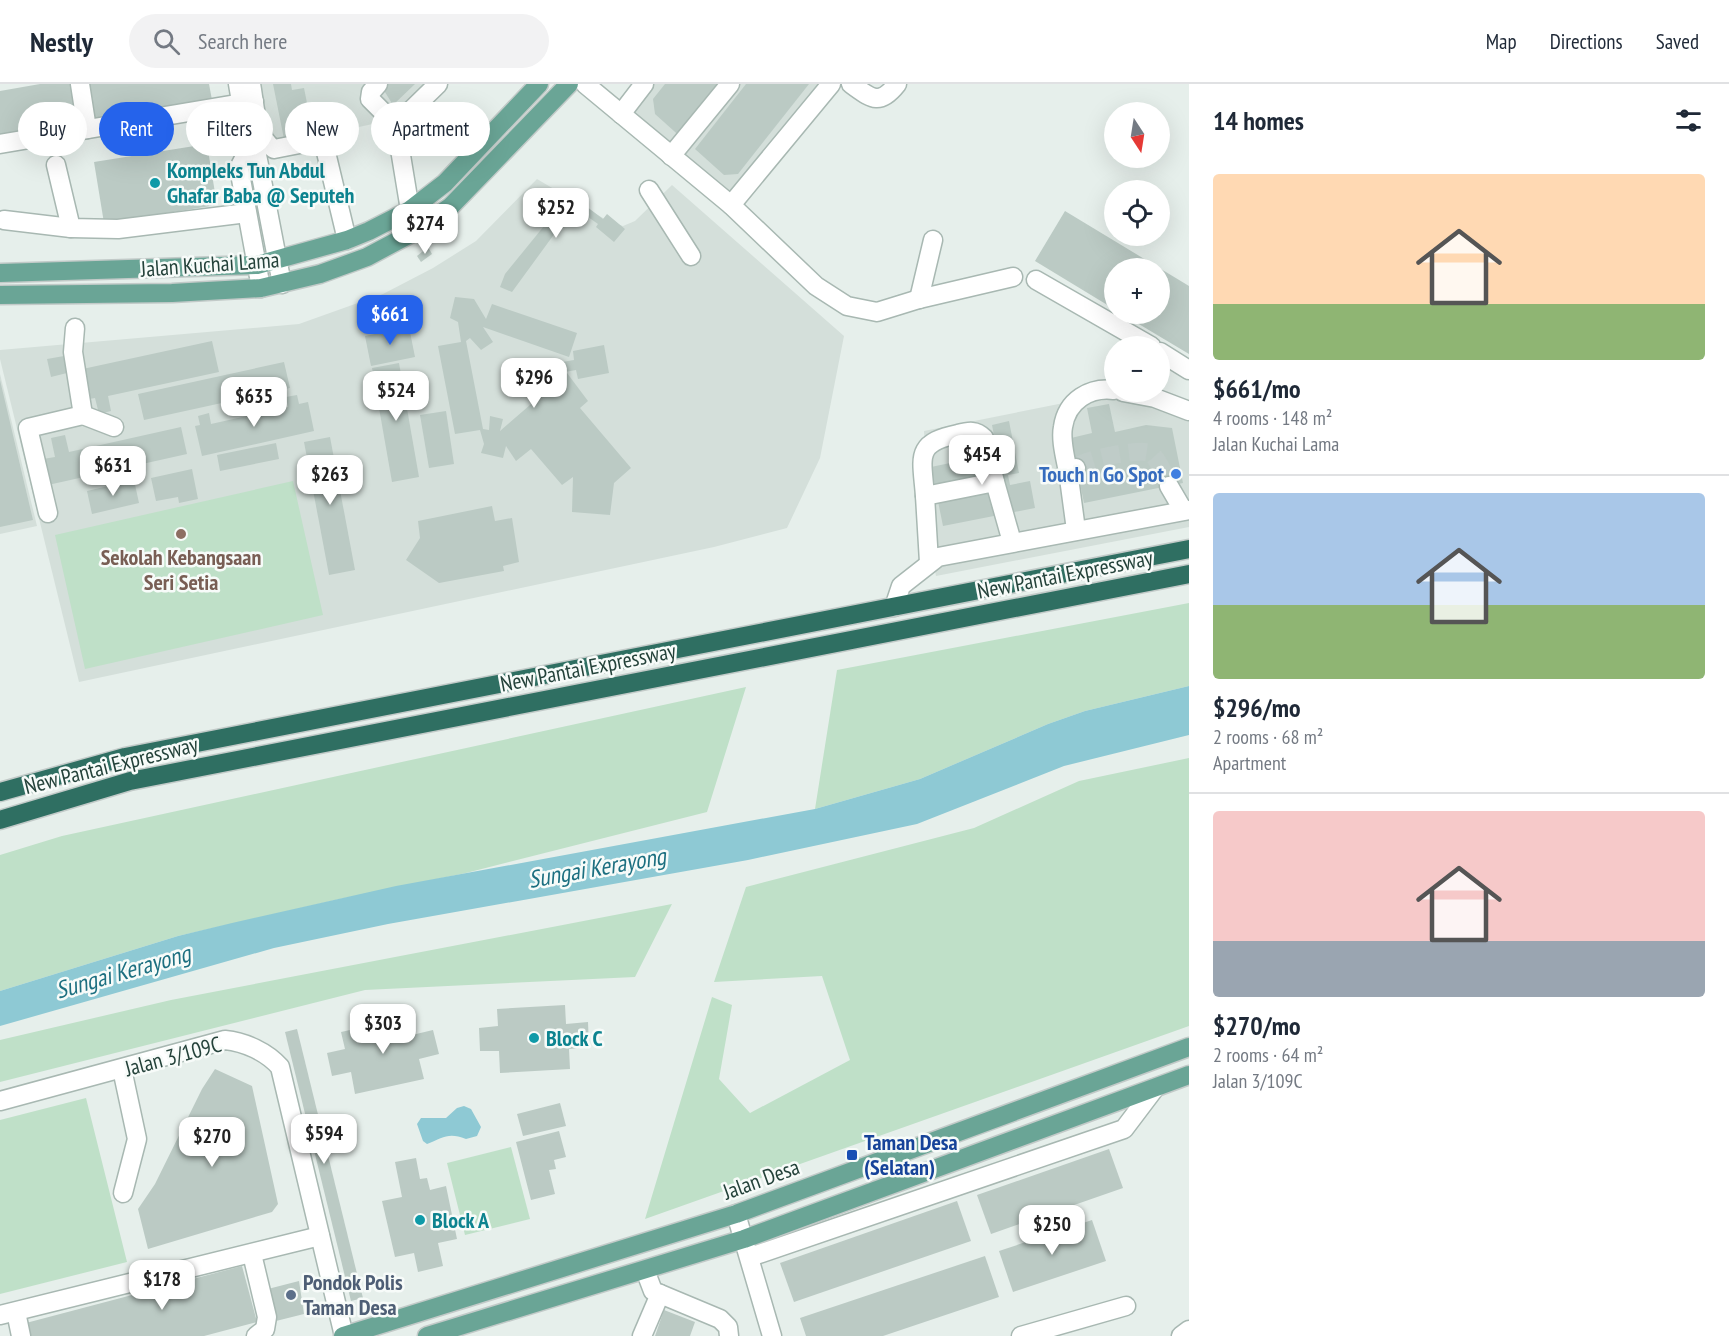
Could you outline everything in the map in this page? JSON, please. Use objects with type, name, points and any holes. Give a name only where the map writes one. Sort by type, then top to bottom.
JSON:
[{"type":"highway","name":"New Pantai Expressway","points":[[0,792],[125,756],[1189,549]]},
{"type":"highway","name":"New Pantai Expressway","points":[[0,820],[130,781],[1189,574]]},
{"type":"main road","name":"Jalan Kuchai Lama","points":[[0,273],[257,265],[347,240],[410,210],[446,183],[539,84]]},
{"type":"main road","name":"Jalan Kuchai Lama","points":[[0,296],[172,293],[261,288],[320,274],[367,257],[414,232],[451,206],[569,84]]},
{"type":"main road","name":"Jalan Desa","points":[[344,1336],[736,1214],[1189,1047]]},
{"type":"main road","points":[[426,1336],[645,1270],[747,1248],[1189,1075]]},
{"type":"street","points":[[80,84],[83,102]]},
{"type":"street","points":[[373,102],[370,99],[371,92],[378,84]]},
{"type":"street","points":[[419,102],[438,84]]},
{"type":"street","points":[[585,84],[731,205],[816,286],[847,306],[877,312],[920,299],[1013,277]]},
{"type":"street","points":[[621,114],[644,84]]},
{"type":"street","points":[[671,156],[730,84]]},
{"type":"street","points":[[731,205],[831,84]]},
{"type":"street","points":[[851,84],[868,96],[880,99],[885,97],[897,84]]},
{"type":"street","points":[[87,129],[246,93],[262,135],[269,146],[274,149],[315,141],[325,148],[347,240]]},
{"type":"street","points":[[0,144],[18,141]]},
{"type":"street","points":[[245,156],[238,168],[261,288]]},
{"type":"street","points":[[257,156],[282,284]]},
{"type":"street","points":[[401,156],[410,210]]},
{"type":"street","points":[[56,165],[71,228]]},
{"type":"street","points":[[649,190],[691,256]]},
{"type":"street","points":[[4,220],[71,228],[118,230],[247,213]]},
{"type":"street","points":[[920,299],[933,240]]},
{"type":"street","points":[[1036,280],[1134,336]]},
{"type":"street","points":[[75,328],[74,352],[82,415]]},
{"type":"street","points":[[1170,358],[1189,370]]},
{"type":"street","points":[[1076,530],[1073,472],[1062,428],[1069,409],[1083,394],[1104,389]]},
{"type":"street","points":[[1165,402],[1189,411]]},
{"type":"street","points":[[48,513],[28,428],[82,415],[114,427]]},
{"type":"street","points":[[929,562],[923,458],[928,445],[936,439],[968,432],[974,432],[984,438],[1012,542]]},
{"type":"street","points":[[925,496],[995,482]]},
{"type":"street","points":[[894,607],[901,586],[929,562],[948,554],[1186,510],[1169,486]]},
{"type":"street","name":"Jalan 3/109C","points":[[0,1101],[225,1040],[235,1041],[271,1056],[280,1066],[344,1336]]},
{"type":"street","points":[[122,1069],[137,1139],[123,1193]]},
{"type":"street","points":[[747,1248],[1124,1129],[1155,1088]]},
{"type":"street","points":[[736,1214],[772,1336]]},
{"type":"street","points":[[21,1336],[8,1313],[320,1236]]},
{"type":"street","points":[[252,1254],[268,1323],[265,1329],[256,1336]]},
{"type":"street","points":[[645,1270],[653,1291],[720,1319],[728,1328],[729,1336]]},
{"type":"street","points":[[642,1336],[660,1294]]},
{"type":"street","points":[[1021,1336],[1126,1306]]},
{"type":"street","points":[[1181,1336],[1189,1330]]},
{"type":"shaded area","points":[[256,84],[432,84],[413,102],[371,102],[371,124],[359,127],[359,102],[285,102],[285,143],[275,145],[273,143],[273,102],[259,102]]},
{"type":"shaded area","points":[[654,84],[823,84],[730,197],[630,114]]},
{"type":"shaded area","points":[[537,179],[608,221],[623,226],[635,221],[672,185],[844,336],[820,458],[787,528],[714,547],[79,682],[0,359],[0,350],[299,324],[383,294],[433,268],[476,241]]},
{"type":"shaded area","points":[[0,374],[37,526],[0,534]]},
{"type":"shaded area","points":[[1104,395],[1104,402],[1146,402],[1173,408],[1189,418],[1189,527],[936,576],[932,554],[924,431]]},
{"type":"green space","points":[[293,481],[323,615],[85,669],[55,535]]},
{"type":"green space","points":[[1189,603],[1189,686],[1085,711],[1048,724],[920,779],[815,809],[837,670]]},
{"type":"green space","points":[[746,687],[707,812],[466,873],[178,936],[0,991],[0,855],[62,836]]},
{"type":"green space","points":[[1189,758],[1189,1026],[645,1219],[712,997],[732,1005],[719,1079],[750,1113],[850,1060],[822,976],[714,982],[746,887],[974,828],[1079,781]]},
{"type":"green space","points":[[672,904],[635,977],[365,990],[0,1082],[0,1040],[171,1000]]},
{"type":"green space","points":[[86,1098],[127,1262],[0,1294],[0,1120]]},
{"type":"green space","points":[[511,1147],[530,1219],[465,1235],[447,1163]]},
{"type":"water","name":"Sungai Kerayong","points":[[1189,686],[1189,735],[1064,766],[917,824],[748,860],[388,924],[274,948],[0,1026],[0,991],[178,936],[396,886],[815,809],[920,779],[1048,724],[1085,711]]},
{"type":"water","points":[[464,1106],[471,1109],[481,1127],[477,1136],[466,1139],[450,1136],[427,1144],[423,1141],[417,1124],[421,1118],[446,1118],[457,1108]]},
{"type":"building","points":[[40,84],[72,84],[75,102],[18,102],[18,132],[0,135],[0,91]]},
{"type":"building","points":[[88,84],[209,84],[212,100],[186,102],[186,104],[174,106],[174,102],[99,102],[99,119],[94,120]]},
{"type":"building","points":[[273,84],[291,84],[292,90],[304,88],[307,102],[285,102],[285,144]]},
{"type":"building","points":[[380,84],[415,84],[396,102],[391,102]]},
{"type":"building","points":[[665,84],[728,84],[684,140],[655,114],[653,99]]},
{"type":"building","points":[[746,84],[809,84],[738,174],[724,175],[695,149]]},
{"type":"building","name":"Kompleks Tun Abdul Ghafar Baba @ Seputeh","points":[[186,147],[186,156],[209,156],[217,205],[104,223],[94,162],[132,156],[174,156],[174,149]]},
{"type":"building","points":[[570,194],[603,219],[607,214],[625,229],[614,242],[596,227],[598,224],[574,207],[512,292],[500,287],[505,274]]},
{"type":"building","points":[[1065,211],[1104,235],[1104,246],[1123,246],[1143,258],[1104,258],[1104,303],[1035,261]]},
{"type":"building","points":[[428,247],[432,254],[421,262],[417,256]]},
{"type":"building","points":[[1170,274],[1189,286],[1189,354],[1170,343],[1170,336],[1159,336],[1139,324],[1170,324]]},
{"type":"building","points":[[455,297],[474,299],[486,319],[492,304],[577,333],[569,357],[483,327],[493,342],[481,350],[470,338],[466,341],[483,429],[489,430],[490,416],[503,419],[500,431],[567,373],[588,401],[580,408],[631,468],[614,483],[610,515],[572,512],[573,477],[562,485],[531,449],[516,461],[506,446],[503,458],[481,453],[484,444],[480,430],[455,434],[438,346],[461,342],[458,322],[450,318]]},
{"type":"building","points":[[409,327],[415,357],[371,366],[365,336]]},
{"type":"building","points":[[212,341],[219,372],[108,396],[111,411],[99,414],[95,398],[84,400],[78,370]]},
{"type":"building","points":[[604,345],[609,373],[578,379],[576,370],[553,374],[551,364],[574,360],[573,351]]},
{"type":"building","points":[[64,356],[67,373],[51,377],[47,359]]},
{"type":"building","points":[[284,362],[290,388],[144,420],[138,394]]},
{"type":"building","points":[[399,363],[419,477],[392,482],[372,368]]},
{"type":"building","points":[[0,380],[33,520],[0,527]]},
{"type":"building","points":[[297,395],[299,404],[308,402],[314,431],[202,456],[195,426],[200,425],[198,416],[209,413],[211,424],[288,407],[286,397]]},
{"type":"building","points":[[1109,404],[1115,432],[1146,425],[1172,428],[1183,483],[1084,503],[1071,438],[1092,433],[1087,408]]},
{"type":"building","points":[[446,411],[454,464],[429,468],[420,415]]},
{"type":"building","points":[[1009,421],[1019,473],[1008,475],[1010,485],[1030,481],[1035,508],[943,526],[931,467],[974,458],[978,476],[1001,472],[992,425]]},
{"type":"building","points":[[181,427],[187,454],[48,485],[43,459],[55,457],[51,438],[65,435],[69,452]]},
{"type":"building","points":[[330,437],[355,570],[329,575],[304,442]]},
{"type":"building","points":[[276,443],[279,459],[220,471],[217,455]]},
{"type":"building","points":[[192,469],[198,499],[179,503],[178,497],[156,501],[151,478]]},
{"type":"building","points":[[134,480],[139,503],[92,514],[87,491]]},
{"type":"building","points":[[492,506],[495,521],[512,518],[519,562],[503,566],[504,571],[439,583],[406,560],[420,538],[418,521]]},
{"type":"building","name":"Block C","points":[[565,1005],[566,1024],[588,1022],[589,1047],[569,1049],[570,1069],[500,1073],[499,1051],[480,1051],[479,1028],[498,1026],[497,1009]]},
{"type":"building","points":[[409,1017],[412,1035],[433,1030],[439,1054],[419,1059],[424,1079],[355,1094],[351,1072],[332,1076],[327,1053],[345,1049],[341,1032]]},
{"type":"building","points":[[297,1029],[363,1298],[351,1301],[285,1032]]},
{"type":"building","points":[[215,1069],[252,1086],[278,1204],[272,1212],[148,1249],[138,1209],[155,1184],[202,1089]]},
{"type":"building","points":[[560,1103],[566,1126],[523,1136],[517,1114]]},
{"type":"building","points":[[559,1131],[566,1157],[554,1160],[556,1169],[549,1170],[555,1194],[531,1200],[516,1142]]},
{"type":"building","points":[[1109,1149],[1123,1188],[991,1234],[977,1195]]},
{"type":"building","name":"Block A","points":[[416,1158],[420,1179],[427,1178],[430,1190],[446,1186],[457,1239],[438,1243],[443,1266],[418,1272],[414,1253],[395,1257],[382,1201],[402,1197],[395,1162]]},
{"type":"building","points":[[957,1201],[971,1241],[794,1302],[780,1263]]},
{"type":"building","points":[[1092,1220],[1106,1261],[1013,1292],[999,1251]]},
{"type":"building","points":[[985,1256],[999,1297],[883,1336],[806,1336],[800,1318]]},
{"type":"building","points":[[242,1266],[257,1322],[204,1336],[29,1336],[26,1323]]},
{"type":"building","points":[[299,1281],[304,1314],[276,1321],[272,1301],[264,1290]]},
{"type":"building","points":[[664,1310],[695,1322],[690,1336],[655,1336]]},
{"type":"tunnel","points":[[1077,467],[1101,458],[1125,453],[1150,453],[1156,459],[1169,486]]},
{"type":"place","name":"Kompleks Tun Abdul Ghafar Baba @ Seputeh","points":[[155,183]]},
{"type":"place","name":"Touch n Go Spot","points":[[1176,474]]},
{"type":"place","name":"Sekolah Kebangsaan Seri Setia","points":[[181,534]]},
{"type":"place","name":"Block C","points":[[534,1038]]},
{"type":"place","name":"Taman Desa (Selatan)","points":[[852,1155]]},
{"type":"place","name":"Block A","points":[[420,1220]]},
{"type":"place","name":"Pondok Polis Taman Desa","points":[[291,1295]]}]
